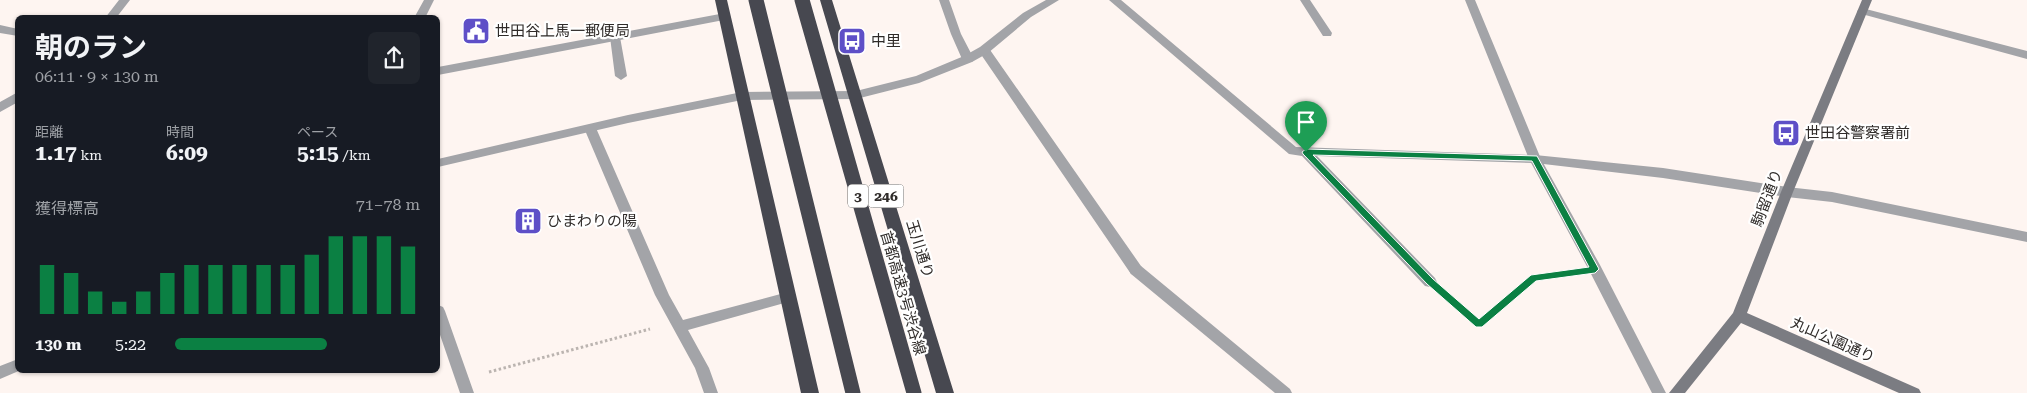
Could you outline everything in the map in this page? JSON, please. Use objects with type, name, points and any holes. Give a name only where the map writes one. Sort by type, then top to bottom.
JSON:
[{"type":"highway","points":[[721,0],[810,393]]},
{"type":"highway","points":[[756,0],[853,393]]},
{"type":"highway","name":"首都高速3号渋谷線","points":[[802,0],[914,393]]},
{"type":"highway","name":"玉川通り","points":[[826,0],[945,393]]},
{"type":"street","points":[[112,15],[125,0]]},
{"type":"street","points":[[421,15],[430,0]]},
{"type":"street","points":[[944,0],[956,34],[968,59]]},
{"type":"street","points":[[440,163],[742,96],[856,95],[919,80],[984,50],[1027,14],[1054,0]]},
{"type":"street","points":[[1114,0],[1293,152],[1534,158],[1664,173],[1760,189],[1832,197],[2027,236]]},
{"type":"street","points":[[1305,0],[1327,33]]},
{"type":"street","points":[[1470,0],[1534,158],[1595,269],[1659,393]]},
{"type":"street","points":[[1865,5],[2027,55]]},
{"type":"street","name":"駒留通り","points":[[1676,393],[1739,316],[1786,192],[1865,5]]},
{"type":"street","points":[[440,71],[725,17]]},
{"type":"street","points":[[0,29],[15,32]]},
{"type":"street","points":[[615,37],[621,76]]},
{"type":"street","points":[[984,50],[1136,270],[1285,393]]},
{"type":"street","points":[[0,108],[15,98]]},
{"type":"street","points":[[590,128],[677,325],[707,379],[710,393]]},
{"type":"street","points":[[1306,152],[1430,282]]},
{"type":"street","points":[[677,325],[788,297]]},
{"type":"street","points":[[440,316],[468,393]]},
{"type":"street","name":"丸山公園通り","points":[[1739,316],[1914,393]]},
{"type":"street","points":[[0,373],[15,366]]},
{"type":"path","points":[[1430,282],[1479,324],[1534,278],[1595,269]]},
{"type":"path","points":[[463,378],[677,325]]},
{"type":"place","name":"世田谷上馬一郵便局","points":[[476,31]]},
{"type":"place","name":"中里","points":[[852,41]]},
{"type":"place","name":"世田谷警察署前","points":[[1786,133]]},
{"type":"place","name":"ひまわりの陽","points":[[528,221]]},
{"type":"route","points":[[1306,152],[1534,158],[1595,269],[1534,278],[1479,324],[1430,282],[1306,152]]}]
